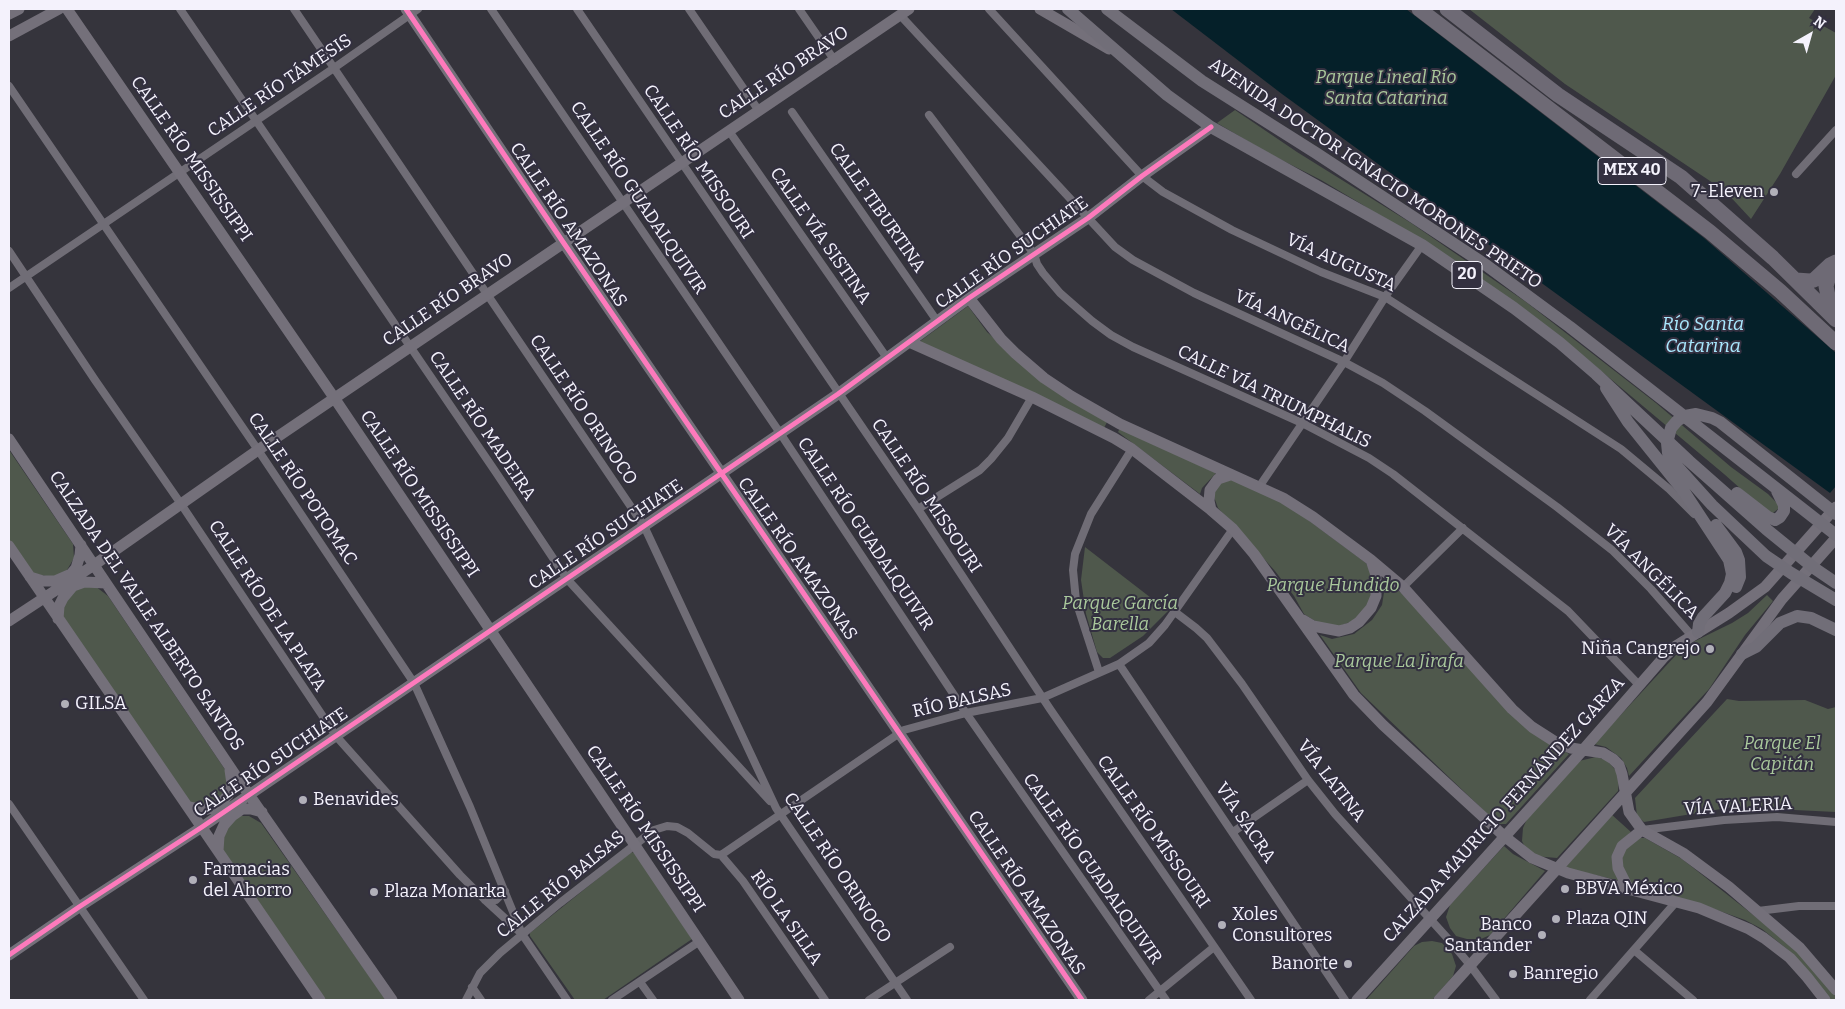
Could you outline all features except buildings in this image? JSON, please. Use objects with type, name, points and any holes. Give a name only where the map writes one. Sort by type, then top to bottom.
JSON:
[{"type":"highway","name":"MEX 40","points":[[1419,9],[1710,232],[1780,291],[1836,343]]},
{"type":"highway","name":"MEX 40","points":[[1447,9],[1558,95],[1681,177],[1796,280],[1836,320]]},
{"type":"highway","points":[[1796,280],[1814,280],[1830,264],[1836,262]]},
{"type":"highway","points":[[1836,267],[1830,272],[1826,286],[1828,296],[1836,308]]},
{"type":"main road","name":"AVENIDA DOCTOR IGNACIO MORONES PRIETO","points":[[1068,9],[1167,95],[1211,127],[1422,245],[1514,308],[1560,343],[1596,374],[1684,464],[1836,584]]},
{"type":"main road","name":"AVENIDA DOCTOR IGNACIO MORONES PRIETO","points":[[1107,9],[1202,81],[1316,153],[1486,265],[1570,327],[1836,536]]},
{"type":"main road","points":[[1596,374],[1628,422],[1657,457],[1704,521],[1729,560],[1732,574],[1729,587],[1700,621],[1695,634]]},
{"type":"main road","points":[[1776,489],[1784,508],[1784,513],[1775,520],[1768,517],[1717,478],[1684,464],[1668,454],[1668,435],[1677,421],[1685,416],[1696,414],[1712,418],[1720,422],[1836,514]]},
{"type":"main road","points":[[1684,464],[1712,505],[1757,548],[1791,573],[1836,600]]},
{"type":"main road","points":[[1684,464],[1684,482],[1736,552],[1741,569],[1738,584],[1734,590],[1723,602],[1710,610]]},
{"type":"main road","points":[[1742,654],[1756,647],[1780,624],[1797,616],[1811,618],[1836,630]]},
{"type":"street","points":[[9,14],[19,9]]},
{"type":"street","points":[[9,36],[58,9]]},
{"type":"street","name":"CALLE RÍO MISSISSIPPI","points":[[67,9],[335,399],[739,1000]]},
{"type":"street","name":"CALLE RÍO MADEIRA","points":[[180,9],[567,579],[778,811]]},
{"type":"street","name":"CALLE RÍO ORINOCO","points":[[294,9],[644,526],[778,811],[908,1000]]},
{"type":"street","name":"CALLE RÍO GUADALQUIVIR","points":[[491,9],[780,433],[966,713],[1166,1000]]},
{"type":"street","name":"CALLE RÍO MISSOURI","points":[[577,9],[918,509],[1042,698],[1252,1000]]},
{"type":"street","points":[[689,9],[759,111]]},
{"type":"street","points":[[799,9],[834,61]]},
{"type":"street","name":"VÍA AUGUSTA","points":[[988,9],[1142,176],[1163,192],[1232,230],[1322,272],[1385,296],[1621,450],[1658,479],[1704,521]]},
{"type":"street","points":[[1040,9],[1120,56]]},
{"type":"street","name":"CALLE RÍO TÁMESIS","points":[[9,288],[334,68],[411,11]]},
{"type":"street","name":"CALLE RÍO AMAZONAS","points":[[411,11],[563,242],[1082,1000]]},
{"type":"street","name":"CALLE RÍO BRAVO","points":[[9,621],[563,242],[904,12]]},
{"type":"street","name":"VÍA ANGÉLICA","points":[[904,12],[1115,247],[1150,270],[1194,293],[1344,362],[1383,383],[1425,411],[1592,534],[1629,567],[1695,634]]},
{"type":"street","name":"CALLE RÍO POTOMAC","points":[[9,86],[258,450],[414,683],[470,807],[522,934]]},
{"type":"street","name":"CALLE TIBURTINA","points":[[792,112],[937,321]]},
{"type":"street","name":"CALLE VÍA TRIUMPHALIS","points":[[928,115],[1034,254],[1037,264],[1060,293],[1111,335],[1133,347],[1302,423],[1377,464],[1463,528],[1568,611],[1639,685]]},
{"type":"street","name":"CALLE RÍO SUCHIATE","points":[[9,955],[202,827],[838,394],[969,298],[1088,218],[1142,176],[1211,127]]},
{"type":"street","points":[[1796,174],[1836,130]]},
{"type":"street","name":"CALLE VÍA SISTINA","points":[[729,131],[887,358]]},
{"type":"street","points":[[1260,487],[1344,362],[1385,296],[1422,245]]},
{"type":"street","name":"CALLE RÍO DE LA PLATA","points":[[9,251],[336,736],[484,900],[522,934],[567,1000]]},
{"type":"street","points":[[969,298],[1001,339],[1037,372],[1071,396],[1120,424],[1283,498],[1313,517],[1371,560],[1403,587],[1512,709],[1532,727],[1557,743],[1603,753],[1614,759],[1619,765],[1622,774],[1629,812],[1642,830],[1683,853],[1729,887],[1800,948],[1836,990]]},
{"type":"street","points":[[909,342],[1032,397],[1114,438],[1132,449],[1211,510],[1233,530],[1254,554],[1354,695],[1504,836],[1532,858],[1556,870],[1707,911],[1749,929],[1790,958],[1824,1000]]},
{"type":"street","points":[[918,509],[980,470],[1008,438],[1032,397]]},
{"type":"street","points":[[1114,438],[1113,430],[1120,424]]},
{"type":"street","name":"CALZADA DEL VALLE ALBERTO SANTOS","points":[[9,439],[228,764],[392,1000]]},
{"type":"street","points":[[1099,672],[1076,601],[1073,570],[1075,554],[1091,514],[1132,449]]},
{"type":"street","points":[[1211,510],[1209,501],[1210,490],[1218,479],[1230,475]]},
{"type":"street","name":"CALZADA MAURICIO FERNÁNDEZ GARZA","points":[[1357,1000],[1583,750],[1664,657],[1676,646],[1765,587],[1836,508]]},
{"type":"street","points":[[1403,587],[1463,528]]},
{"type":"street","name":"RÍO BALSAS","points":[[718,855],[778,811],[904,730],[966,713],[1042,698],[1119,664],[1149,643],[1175,612],[1233,530]]},
{"type":"street","points":[[1438,1000],[1707,702],[1782,599],[1836,536]]},
{"type":"street","points":[[30,578],[56,581],[71,574],[76,568],[81,545]]},
{"type":"street","points":[[9,546],[320,1000]]},
{"type":"street","points":[[1300,617],[1313,626],[1339,631],[1350,628],[1359,622],[1371,608],[1376,596],[1376,575],[1371,560]]},
{"type":"street","points":[[58,618],[62,598],[73,586],[84,582],[106,583]]},
{"type":"street","name":"VÍA LATINA","points":[[1175,612],[1207,638],[1242,684],[1308,780],[1335,814],[1470,965],[1496,1000]]},
{"type":"street","name":"VÍA SACRA","points":[[1119,664],[1345,1000]]},
{"type":"street","points":[[188,807],[204,810],[213,808],[221,803],[228,795],[232,784],[228,764]]},
{"type":"street","points":[[1233,832],[1308,780]]},
{"type":"street","points":[[9,804],[144,1000]]},
{"type":"street","points":[[218,851],[219,836],[224,825],[232,816],[242,809],[262,812]]},
{"type":"street","name":"VÍA VALERIA","points":[[1642,830],[1724,820],[1777,817],[1836,822]]},
{"type":"street","name":"CALLE RÍO BALSAS","points":[[466,1000],[472,987],[489,964],[522,934],[654,830],[660,827],[677,827],[718,855]]},
{"type":"street","points":[[1628,890],[1618,868],[1618,857],[1622,846],[1642,830]]},
{"type":"street","name":"RÍO LA SILLA","points":[[718,855],[744,881],[825,1000]]},
{"type":"street","points":[[484,900],[496,900],[505,891]]},
{"type":"street","points":[[1592,1000],[1676,902]]},
{"type":"street","points":[[1758,911],[1799,906],[1836,906]]},
{"type":"street","points":[[612,1000],[700,941]]},
{"type":"street","points":[[869,1000],[950,947]]},
{"type":"street","points":[[1150,1000],[1214,947]]},
{"type":"street","points":[[1634,950],[1693,1000]]},
{"type":"street","points":[[640,982],[652,1000]]},
{"type":"street","points":[[472,987],[481,1000]]},
{"type":"green space","points":[[1469,9],[1815,9],[1809,18],[1836,33],[1836,75],[1780,174],[1751,219],[1725,191],[1565,84]]},
{"type":"green space","points":[[1235,110],[1297,152],[1411,223],[1526,302],[1656,403],[1731,467],[1768,494],[1779,505],[1778,509],[1773,513],[1768,513],[1582,355],[1363,205],[1217,123]]},
{"type":"green space","points":[[968,306],[987,332],[1038,377],[1107,422],[1104,428],[919,342]]},
{"type":"green space","points":[[1120,428],[1216,473],[1202,488],[1200,494],[1118,432]]},
{"type":"green space","points":[[9,450],[73,544],[74,558],[67,570],[55,578],[31,573],[9,541]]},
{"type":"green space","name":"Parque Hundido","points":[[1233,479],[1281,500],[1366,563],[1373,576],[1371,602],[1356,620],[1339,626],[1320,624],[1304,614],[1294,596],[1275,571],[1218,508],[1213,494],[1221,480]]},
{"type":"green space","name":"Parque García Barella","points":[[1085,547],[1168,611],[1143,636],[1110,658],[1103,658],[1097,652],[1086,614],[1081,580]]},
{"type":"green space","name":"Parque La Jirafa","points":[[1386,580],[1407,598],[1527,729],[1569,754],[1506,824],[1498,824],[1361,693],[1320,635],[1332,639],[1354,634],[1372,620],[1382,605]]},
{"type":"green space","points":[[80,585],[95,586],[108,596],[228,774],[229,790],[221,802],[196,807],[184,798],[62,618],[63,605]]},
{"type":"green space","points":[[1767,595],[1773,601],[1745,635],[1709,689],[1629,776],[1621,758],[1606,747],[1594,744],[1676,655],[1691,643],[1748,613]]},
{"type":"green space","name":"Parque El Capitán","points":[[1727,699],[1739,701],[1805,700],[1828,709],[1836,707],[1836,812],[1733,807],[1644,822],[1637,816],[1635,798]]},
{"type":"green space","points":[[1596,757],[1607,760],[1617,772],[1619,781],[1618,791],[1557,858],[1534,856],[1526,849],[1522,841],[1523,828],[1527,819],[1579,761]]},
{"type":"green space","points":[[1611,814],[1631,832],[1621,842],[1621,881],[1565,868]]},
{"type":"green space","points":[[238,816],[249,816],[261,823],[386,1000],[325,1000],[221,851],[221,836]]},
{"type":"green space","points":[[1638,838],[1645,838],[1682,859],[1794,947],[1825,981],[1836,997],[1836,1000],[1830,1000],[1787,949],[1762,929],[1745,920],[1714,909],[1631,886],[1622,870],[1622,853]]},
{"type":"green space","points":[[1504,846],[1513,854],[1545,871],[1490,935],[1481,939],[1467,939],[1456,936],[1450,928],[1446,917],[1450,905]]},
{"type":"green space","points":[[631,852],[635,853],[692,939],[603,1000],[575,1000],[530,936],[530,933]]},
{"type":"green space","points":[[1422,942],[1442,943],[1452,954],[1456,966],[1453,976],[1432,1000],[1366,1000],[1414,946]]},
{"type":"water","name":"Río Santa Catarina","points":[[1171,9],[1406,9],[1704,238],[1836,353],[1836,486],[1830,493],[1282,94]]},
{"type":"cycle path","points":[[406,9],[563,242],[1082,1000]]},
{"type":"cycle path","points":[[9,955],[202,827],[838,394],[969,298],[1088,218],[1142,176],[1211,127]]},
{"type":"place","name":"7-Eleven","points":[[1774,192]]},
{"type":"place","name":"Niña Cangrejo","points":[[1710,649]]},
{"type":"place","name":"GILSA","points":[[65,704]]},
{"type":"place","name":"Benavides","points":[[303,800]]},
{"type":"place","name":"Farmacias del Ahorro","points":[[193,880]]},
{"type":"place","name":"BBVA México","points":[[1565,889]]},
{"type":"place","name":"Plaza Monarka","points":[[374,892]]},
{"type":"place","name":"Plaza QIN","points":[[1556,919]]},
{"type":"place","name":"Xoles Consultores","points":[[1222,925]]},
{"type":"place","name":"Banco Santander","points":[[1542,935]]},
{"type":"place","name":"Banorte","points":[[1348,964]]},
{"type":"place","name":"Banregio","points":[[1513,974]]},
{"type":"park label","name":"Parque Lineal Río Santa Catarina","points":[[1386,88]]}]
